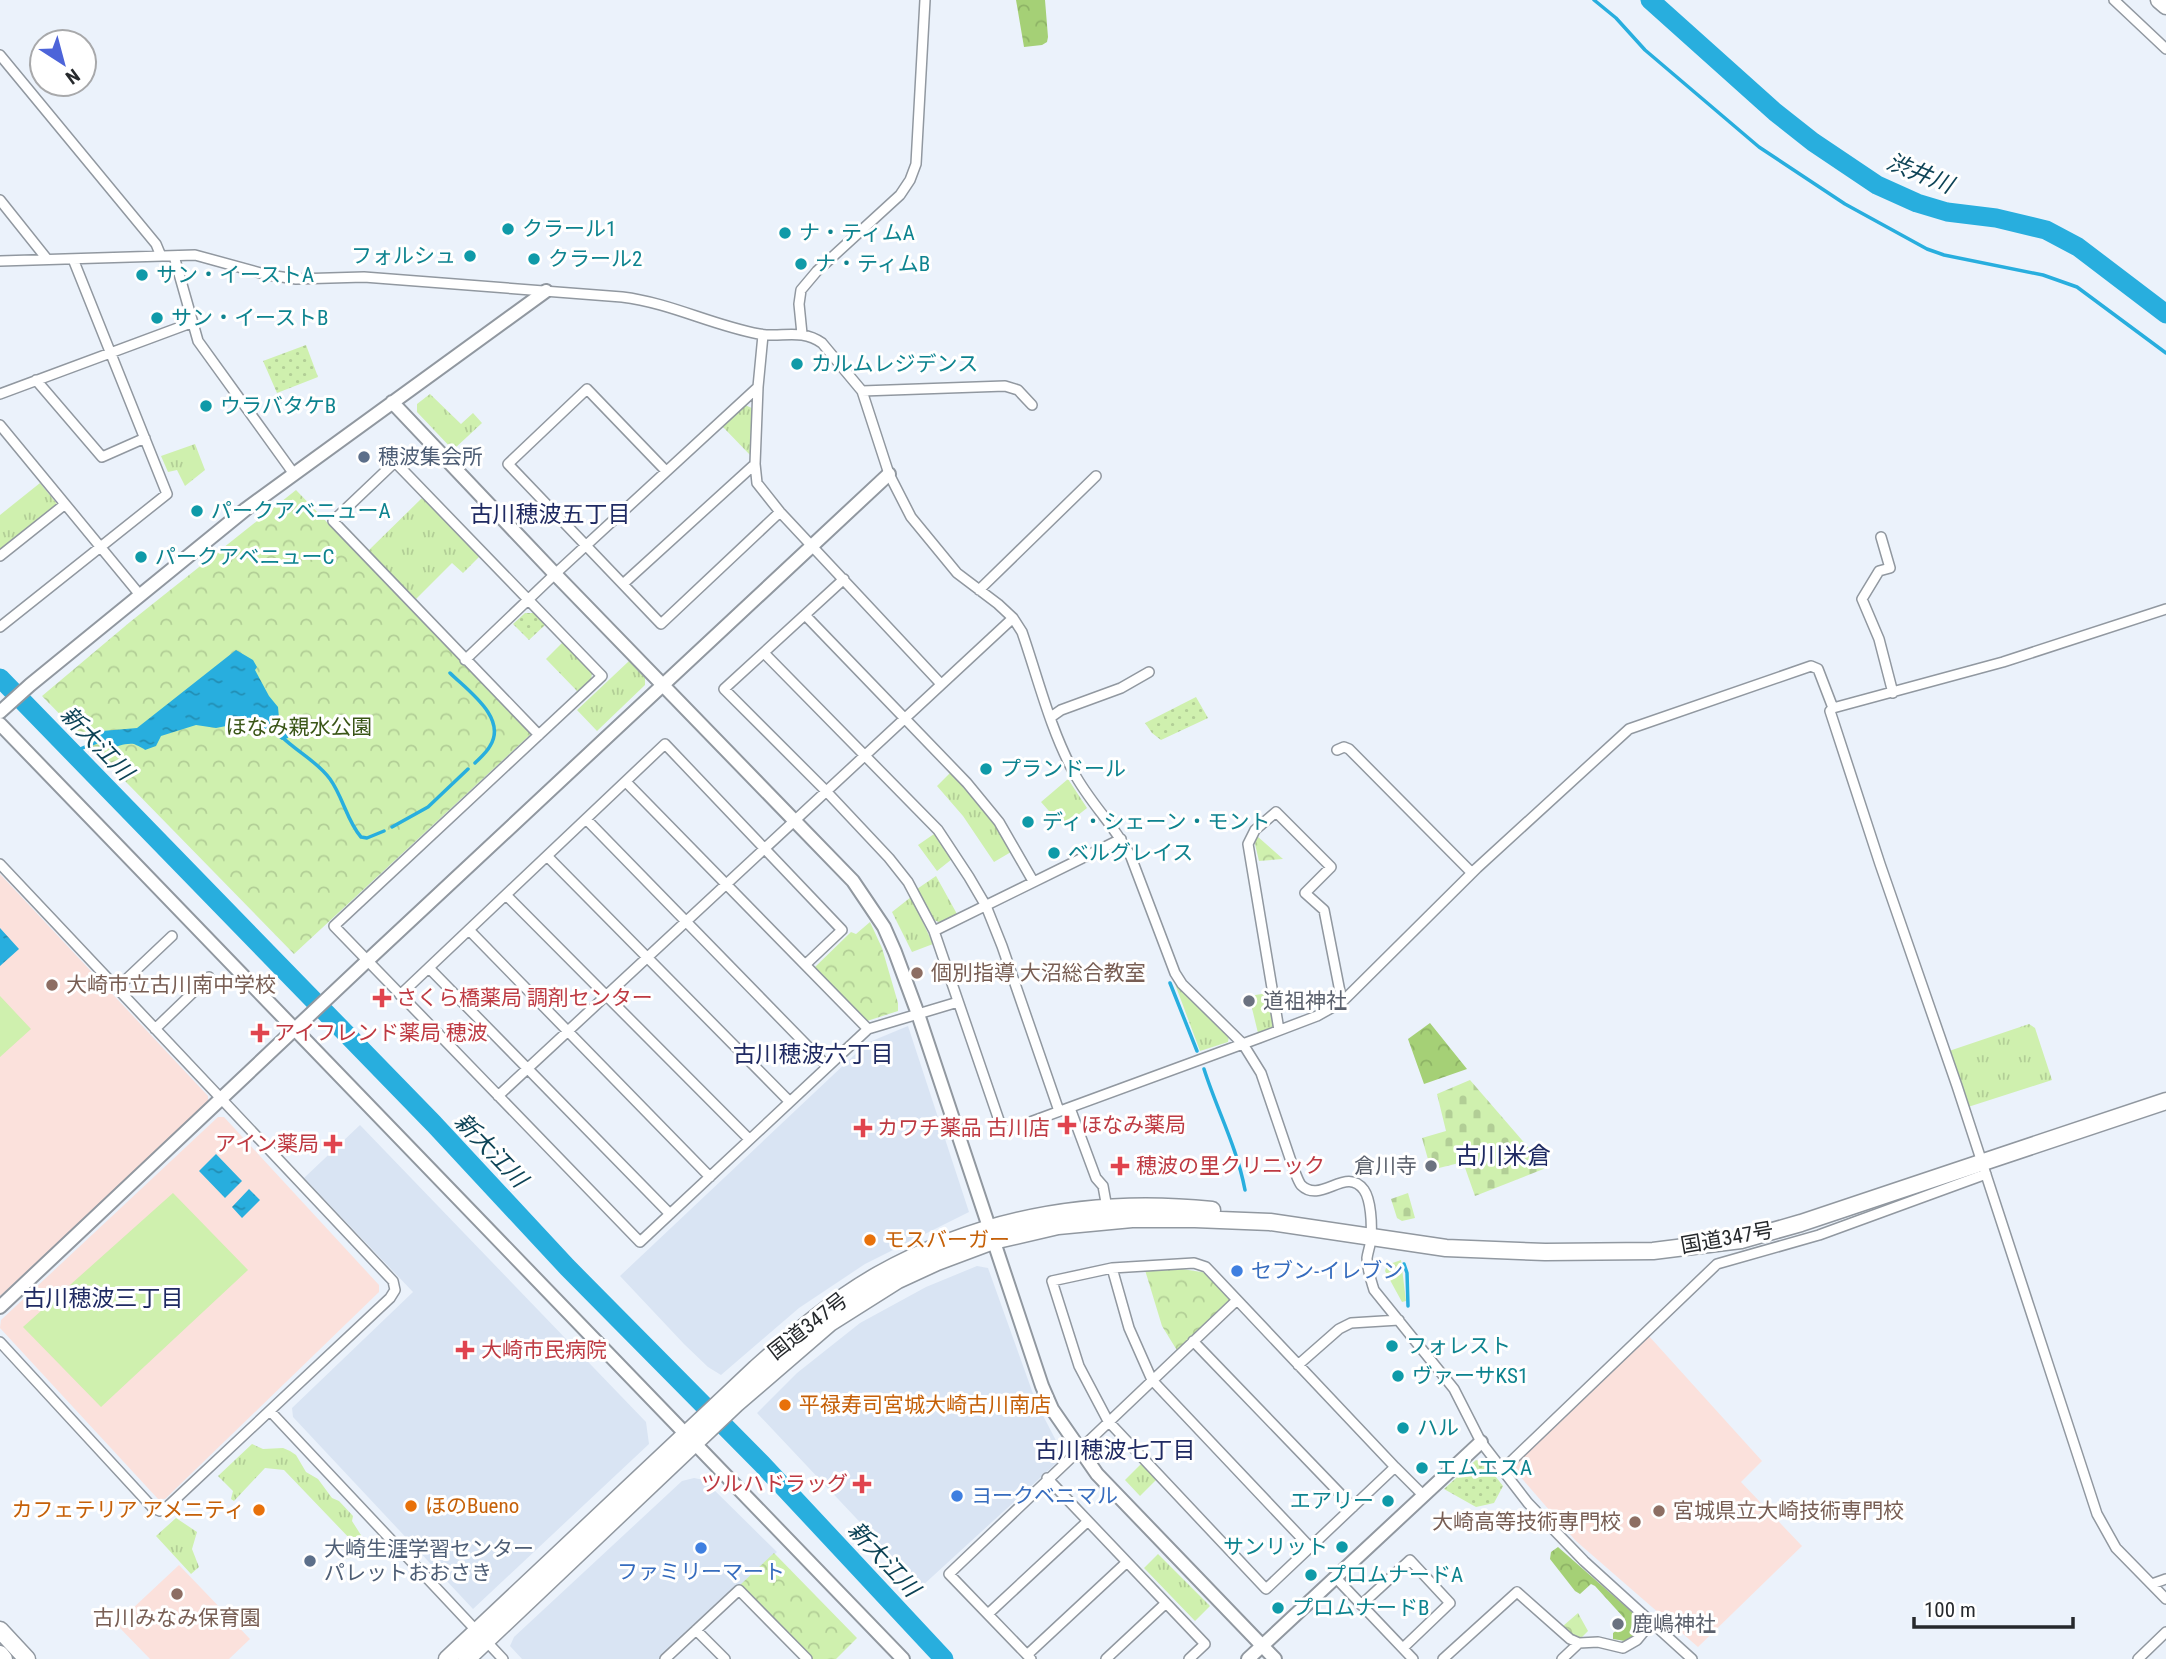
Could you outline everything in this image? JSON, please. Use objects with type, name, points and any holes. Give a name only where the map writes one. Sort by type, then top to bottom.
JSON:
[{"type":"highway","points":[[2160,0],[2166,6]]},
{"type":"highway","name":"国道347号","points":[[447,1659],[481,1636],[732,1399],[795,1333],[878,1275],[928,1251],[1062,1211],[1163,1205],[1223,1211],[1269,1222],[1446,1248],[1545,1252],[1653,1251],[1741,1240],[1801,1223],[1984,1168],[2166,1101]]},
{"type":"highway","name":"国道347号","points":[[991,1234],[1132,1219],[1269,1222]]},
{"type":"highway","points":[[0,1630],[27,1659]]},
{"type":"highway","name":"国道347号","points":[[467,1659],[481,1636]]},
{"type":"highway","points":[[0,1654],[4,1659]]},
{"type":"street","points":[[802,334],[799,304],[801,290],[817,271],[900,195],[916,164],[925,0]]},
{"type":"street","points":[[2114,0],[2166,48]]},
{"type":"street","points":[[0,55],[156,244],[160,256]]},
{"type":"street","points":[[0,200],[47,259]]},
{"type":"street","points":[[0,261],[195,255],[268,275],[296,279],[364,277],[651,301],[763,335],[802,334],[821,343],[862,391],[889,474],[903,505],[927,540],[957,573],[1013,618],[1021,632],[1074,774],[1121,839],[1182,984],[1243,1044],[1261,1073],[1301,1185],[1311,1190],[1325,1191],[1338,1182],[1353,1181],[1363,1188],[1368,1198],[1371,1237],[1367,1258],[1374,1290],[1454,1389],[1480,1442],[1555,1534],[1692,1659]]},
{"type":"street","points":[[174,256],[198,341],[295,474]]},
{"type":"street","points":[[0,627],[167,494],[72,259]]},
{"type":"street","points":[[0,712],[246,509],[546,291]]},
{"type":"street","points":[[0,394],[191,323]]},
{"type":"street","points":[[763,335],[758,387],[755,464],[757,483],[780,512],[941,684]]},
{"type":"street","points":[[36,380],[102,457],[145,439]]},
{"type":"street","points":[[862,391],[1005,386],[1018,390],[1032,405]]},
{"type":"street","points":[[465,660],[758,387]]},
{"type":"street","points":[[666,471],[587,388],[508,464],[661,624],[780,512]]},
{"type":"street","points":[[392,402],[853,881],[870,904],[884,927],[918,1014],[1052,1409],[1097,1474],[1275,1659]]},
{"type":"street","points":[[0,425],[140,595]]},
{"type":"street","points":[[539,735],[333,521],[395,462],[602,676],[539,735],[334,926],[639,1242],[868,1029],[958,1002]]},
{"type":"street","points":[[623,584],[755,464]]},
{"type":"street","points":[[0,1307],[889,474]]},
{"type":"street","points":[[979,590],[1096,476]]},
{"type":"street","points":[[0,556],[64,505]]},
{"type":"street","points":[[1881,537],[1890,568],[1879,571],[1862,599],[1879,639],[1894,693]]},
{"type":"street","points":[[844,579],[724,690],[889,858],[920,902],[934,932],[1003,1132],[1317,1016],[1342,1002],[1472,873],[1629,729],[1811,666],[1818,669],[1833,708]]},
{"type":"street","points":[[2166,609],[2049,648],[1830,711],[2097,1514],[2116,1548],[2166,1600]]},
{"type":"street","points":[[805,615],[967,783],[999,822],[1033,881]]},
{"type":"street","points":[[498,1096],[1013,618]]},
{"type":"street","points":[[764,653],[937,830],[986,906],[1059,1111]]},
{"type":"street","points":[[1051,717],[1061,710],[1121,688],[1149,672]]},
{"type":"street","points":[[0,724],[903,1659]]},
{"type":"street","points":[[400,995],[665,744],[842,930],[806,965]]},
{"type":"street","points":[[1337,750],[1344,747],[1349,749],[1472,873]]},
{"type":"street","points":[[626,782],[868,1029]]},
{"type":"street","points":[[1279,1030],[1248,844],[1255,830],[1276,811],[1331,867],[1306,893],[1324,910],[1342,1002]]},
{"type":"street","points":[[586,819],[827,1065]]},
{"type":"street","points":[[934,932],[1121,839]]},
{"type":"street","points":[[547,856],[789,1101]]},
{"type":"street","points":[[0,864],[394,1281],[395,1290],[390,1298],[270,1411],[160,1511],[153,1508],[0,1342]]},
{"type":"street","points":[[506,895],[749,1139]]},
{"type":"street","points":[[469,930],[710,1177]]},
{"type":"street","points":[[117,988],[172,936]]},
{"type":"street","points":[[429,968],[670,1214]]},
{"type":"street","points":[[155,1029],[209,977]]},
{"type":"street","points":[[1070,1108],[1096,1178],[1103,1186],[1107,1208]]},
{"type":"street","points":[[1501,1471],[1717,1264],[1819,1235],[1984,1168]]},
{"type":"street","points":[[1395,1467],[1266,1589],[1108,1421],[1079,1366],[1052,1281],[1112,1268],[1194,1263],[1206,1268],[1422,1494]]},
{"type":"street","points":[[1112,1268],[1129,1328],[1152,1380],[1310,1547]]},
{"type":"street","points":[[1127,1562],[1029,1657],[949,1574],[1237,1300]]},
{"type":"street","points":[[1298,1365],[1339,1329],[1351,1323],[1399,1320]]},
{"type":"street","points":[[1194,1341],[1353,1507]]},
{"type":"street","points":[[270,1411],[503,1659]]},
{"type":"street","points":[[1248,1659],[1480,1442]]},
{"type":"street","points":[[1047,1478],[1205,1644],[1189,1659]]},
{"type":"street","points":[[988,1614],[1088,1521]]},
{"type":"street","points":[[1362,1605],[1410,1560],[1450,1603],[1403,1648]]},
{"type":"street","points":[[1335,1577],[1413,1659]]},
{"type":"street","points":[[2152,1584],[2166,1579]]},
{"type":"street","points":[[665,1659],[739,1590],[807,1659]]},
{"type":"street","points":[[1443,1659],[1517,1592],[1570,1639],[1579,1643],[1598,1642],[1622,1648],[1637,1640],[1651,1623]]},
{"type":"street","points":[[1106,1659],[1166,1603]]},
{"type":"street","points":[[696,1630],[725,1659]]},
{"type":"street","points":[[2138,1659],[2166,1632]]},
{"type":"street","points":[[1562,1659],[1579,1643]]},
{"type":"shaded area","name":"大崎市立古川南中学校","points":[[0,874],[208,1096],[208,1104],[0,1296]]},
{"type":"shaded area","points":[[908,1026],[969,1212],[865,1264],[799,1308],[721,1375],[708,1367],[684,1344],[620,1276],[867,1043]]},
{"type":"shaded area","points":[[218,1117],[224,1117],[379,1285],[379,1292],[165,1499],[158,1499],[0,1328],[1,1320]]},
{"type":"shaded area","name":"大崎市民病院","points":[[360,1125],[646,1422],[649,1444],[473,1609],[293,1417],[292,1408],[413,1292],[304,1178]]},
{"type":"shaded area","points":[[977,1266],[988,1268],[1036,1402],[1064,1456],[921,1587],[757,1413],[797,1373],[860,1323],[926,1287]]},
{"type":"shaded area","name":"宮城県立大崎技術専門校","points":[[1648,1335],[1762,1461],[1741,1482],[1802,1546],[1698,1647],[1576,1541],[1512,1467]]},
{"type":"shaded area","points":[[694,1478],[704,1480],[777,1552],[660,1659],[522,1659],[510,1646],[514,1637],[682,1481]]},
{"type":"shaded area","name":"古川みなみ保育園","points":[[179,1565],[250,1639],[229,1659],[150,1659],[116,1624]]},
{"type":"green space","points":[[1016,0],[1045,0],[1047,42],[1024,47]]},
{"type":"green space","points":[[306,345],[318,377],[277,393],[263,361]]},
{"type":"green space","points":[[430,394],[461,424],[473,413],[482,423],[453,450],[417,412],[417,404]]},
{"type":"green space","points":[[745,405],[754,409],[751,456],[722,426]]},
{"type":"green space","points":[[195,444],[205,470],[185,486],[177,470],[168,472],[161,456]]},
{"type":"green space","points":[[40,483],[57,504],[0,550],[0,515]]},
{"type":"green space","name":"ほなみ親水公園","points":[[296,490],[531,734],[294,954],[42,696]]},
{"type":"green space","points":[[422,498],[480,556],[463,573],[452,563],[416,599],[368,551]]},
{"type":"green space","points":[[525,613],[534,613],[545,625],[529,640],[513,624]]},
{"type":"green space","points":[[563,642],[592,673],[591,680],[578,692],[546,659]]},
{"type":"green space","points":[[629,661],[645,678],[645,685],[597,731],[577,710]]},
{"type":"green space","points":[[1196,697],[1208,718],[1161,740],[1145,723]]},
{"type":"green space","points":[[951,772],[992,820],[1011,852],[994,862],[963,816],[937,786]]},
{"type":"green space","points":[[1068,779],[1087,808],[1063,827],[1041,802]]},
{"type":"green space","points":[[934,834],[952,859],[937,871],[918,845]]},
{"type":"green space","points":[[1257,836],[1283,859],[1259,861],[1255,844]]},
{"type":"green space","points":[[936,876],[957,914],[941,923],[934,920],[917,889]]},
{"type":"green space","points":[[911,897],[933,944],[912,952],[892,912]]},
{"type":"green space","points":[[870,922],[882,948],[898,1011],[867,1021],[815,967],[851,932],[856,934]]},
{"type":"green space","points":[[1175,984],[1229,1036],[1228,1042],[1200,1051]]},
{"type":"green space","points":[[1268,993],[1273,1028],[1258,1033],[1249,996]]},
{"type":"green space","points":[[0,996],[31,1029],[0,1057]]},
{"type":"green space","points":[[1430,1023],[1467,1069],[1424,1084],[1408,1039]]},
{"type":"green space","points":[[2029,1024],[2035,1028],[2052,1080],[1968,1107],[1949,1051]]},
{"type":"green space","points":[[1470,1080],[1546,1168],[1475,1196],[1463,1162],[1431,1170],[1422,1138],[1446,1131],[1437,1094]]},
{"type":"green space","points":[[173,1193],[248,1270],[101,1407],[23,1327]]},
{"type":"green space","points":[[1408,1193],[1415,1218],[1402,1221],[1397,1218],[1391,1199]]},
{"type":"green space","points":[[1401,1260],[1406,1301],[1402,1302],[1385,1271],[1387,1265]]},
{"type":"green space","points":[[1182,1269],[1208,1273],[1229,1294],[1229,1304],[1178,1352],[1162,1326],[1145,1270]]},
{"type":"green space","points":[[252,1444],[263,1449],[283,1448],[296,1455],[306,1472],[318,1479],[332,1498],[339,1501],[353,1516],[352,1521],[366,1543],[362,1554],[345,1559],[345,1550],[353,1542],[284,1470],[265,1468],[234,1501],[231,1499],[233,1491],[218,1476]]},
{"type":"green space","points":[[1476,1460],[1485,1463],[1503,1486],[1494,1503],[1476,1507],[1444,1489]]},
{"type":"green space","points":[[1142,1463],[1157,1479],[1140,1496],[1125,1480]]},
{"type":"green space","points":[[176,1518],[197,1532],[192,1549],[199,1567],[191,1574],[156,1536]]},
{"type":"green space","points":[[1558,1547],[1641,1620],[1644,1625],[1635,1635],[1625,1641],[1613,1639],[1613,1633],[1625,1624],[1625,1619],[1595,1586],[1591,1584],[1580,1594],[1575,1591],[1550,1559],[1551,1552]]},
{"type":"green space","points":[[774,1553],[857,1638],[836,1659],[812,1659],[740,1585]]},
{"type":"green space","points":[[1158,1554],[1210,1606],[1195,1621],[1144,1568]]},
{"type":"green space","points":[[1578,1613],[1588,1631],[1581,1638],[1573,1638],[1563,1626]]},
{"type":"water","points":[[236,650],[253,660],[257,667],[255,670],[278,707],[279,718],[290,733],[288,738],[282,740],[252,721],[216,728],[196,725],[161,736],[156,746],[145,750],[134,744],[106,746],[98,736],[102,731],[137,728]]},
{"type":"water","points":[[0,928],[19,949],[0,966]]},
{"type":"water","points":[[216,1154],[242,1181],[225,1198],[199,1171]]},
{"type":"water","points":[[249,1189],[260,1200],[242,1218],[232,1207]]},
{"type":"waterway","points":[[1594,0],[1616,18],[1645,50],[1759,147],[1845,204],[1927,249],[1944,255],[2043,275],[2077,287],[2166,353]]},
{"type":"waterway","name":"渋井川","points":[[1650,0],[1775,112],[1813,142],[1877,185],[1917,203],[1947,212],[1996,218],[2046,230],[2078,247],[2166,314]]},
{"type":"waterway","points":[[450,673],[483,705],[494,725],[490,746],[475,763]]},
{"type":"waterway","name":"新大江川","points":[[0,678],[434,1124],[567,1267],[762,1464],[944,1659]]},
{"type":"waterway","points":[[281,736],[330,779],[361,837],[367,838],[384,831]]},
{"type":"waterway","points":[[73,752],[104,739]]},
{"type":"waterway","points":[[392,827],[428,807],[468,769]]},
{"type":"waterway","points":[[1170,983],[1197,1051]]},
{"type":"waterway","points":[[1204,1069],[1232,1144],[1245,1190]]},
{"type":"waterway","points":[[1404,1264],[1407,1273],[1408,1306]]},
{"type":"place","name":"クラール1","points":[[508,229]]},
{"type":"place","name":"ナ・ティムA","points":[[785,233]]},
{"type":"place","name":"フォルシュ","points":[[470,256]]},
{"type":"place","name":"クラール2","points":[[534,259]]},
{"type":"place","name":"ナ・ティムB","points":[[801,264]]},
{"type":"place","name":"サン・イーストA","points":[[142,275]]},
{"type":"place","name":"サン・イーストB","points":[[157,318]]},
{"type":"place","name":"カルムレジデンス","points":[[797,364]]},
{"type":"place","name":"ウラバタケB","points":[[206,406]]},
{"type":"place","name":"穂波集会所","points":[[364,457]]},
{"type":"place","name":"パークアベニューA","points":[[197,511]]},
{"type":"place","name":"パークアベニューC","points":[[141,557]]},
{"type":"place","name":"プランドール","points":[[986,769]]},
{"type":"place","name":"ディ・シェーン・モント","points":[[1028,822]]},
{"type":"place","name":"ベルグレイス","points":[[1054,853]]},
{"type":"place","name":"個別指導 大沼総合教室","points":[[917,973]]},
{"type":"place","name":"大崎市立古川南中学校","points":[[52,985]]},
{"type":"place","name":"さくら橋薬局 調剤センター","points":[[382,998]]},
{"type":"place","name":"道祖神社","points":[[1249,1001]]},
{"type":"place","name":"アイフレンド薬局 穂波","points":[[260,1033]]},
{"type":"place","name":"ほなみ薬局","points":[[1067,1125]]},
{"type":"place","name":"カワチ薬品 古川店","points":[[863,1128]]},
{"type":"place","name":"アイン薬局","points":[[333,1144]]},
{"type":"place","name":"穂波の里クリニック","points":[[1120,1166]]},
{"type":"place","name":"倉川寺","points":[[1431,1166]]},
{"type":"place","name":"モスバーガー","points":[[870,1240]]},
{"type":"place","name":"セブン-イレブン","points":[[1237,1271]]},
{"type":"place","name":"フォレスト","points":[[1392,1346]]},
{"type":"place","name":"大崎市民病院","points":[[465,1350]]},
{"type":"place","name":"ヴァーサKS1","points":[[1398,1376]]},
{"type":"place","name":"平禄寿司宮城大崎古川南店","points":[[785,1405]]},
{"type":"place","name":"ハル","points":[[1403,1428]]},
{"type":"place","name":"エムエスA","points":[[1422,1468]]},
{"type":"place","name":"ツルハドラッグ","points":[[862,1484]]},
{"type":"place","name":"ヨークベニマル","points":[[957,1496]]},
{"type":"place","name":"エアリー","points":[[1388,1501]]},
{"type":"place","name":"ほのBueno","points":[[411,1506]]},
{"type":"place","name":"カフェテリア アメニティ","points":[[259,1510]]},
{"type":"place","name":"宮城県立大崎技術専門校","points":[[1659,1511]]},
{"type":"place","name":"大崎高等技術専門校","points":[[1635,1522]]},
{"type":"place","name":"サンリット","points":[[1342,1547]]},
{"type":"place","name":"ファミリーマート","points":[[701,1548]]},
{"type":"place","name":"大崎生涯学習センター パレットおおさき","points":[[310,1561]]},
{"type":"place","name":"プロムナードA","points":[[1311,1575]]},
{"type":"place","name":"古川みなみ保育園","points":[[177,1594]]},
{"type":"place","name":"プロムナードB","points":[[1278,1608]]},
{"type":"place","name":"鹿嶋神社","points":[[1618,1624]]},
{"type":"district","name":"古川穂波五丁目","points":[[550,514]]},
{"type":"district","name":"古川穂波六丁目","points":[[813,1054]]},
{"type":"district","name":"古川米倉","points":[[1503,1156]]},
{"type":"district","name":"古川穂波三丁目","points":[[103,1298]]},
{"type":"district","name":"古川穂波七丁目","points":[[1115,1450]]}]
